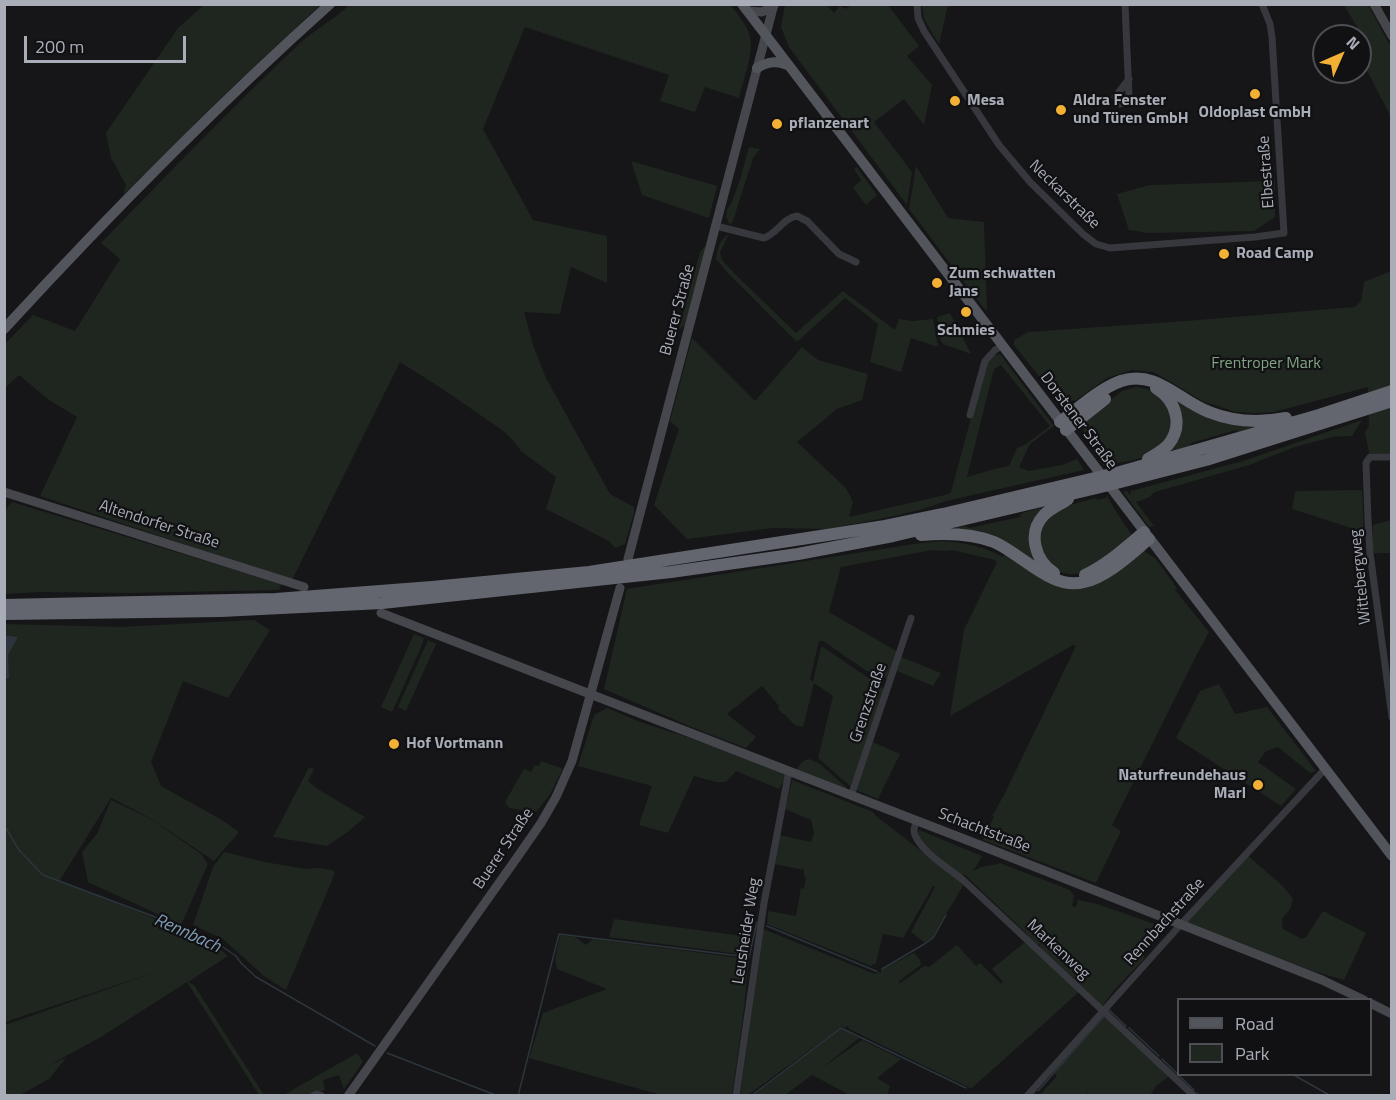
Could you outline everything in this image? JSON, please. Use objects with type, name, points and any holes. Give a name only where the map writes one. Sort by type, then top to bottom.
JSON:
[{"type":"highway","points":[[1063,426],[1114,384],[1123,380],[1142,378],[1159,383],[1207,412],[1228,418],[1261,421],[1310,413],[1319,415]]},
{"type":"highway","points":[[1063,426],[1123,386],[1143,384],[1155,387],[1164,393],[1176,413],[1176,428],[1172,440],[1163,450],[1133,467],[1123,476]]},
{"type":"highway","points":[[1133,467],[1319,415],[1392,391]]},
{"type":"highway","points":[[4,604],[276,599],[589,572],[885,526],[1086,486],[1217,457],[1392,401]]},
{"type":"highway","points":[[4,614],[221,611],[382,603],[671,572],[798,554],[893,536],[1073,493],[1086,486]]},
{"type":"highway","points":[[1073,493],[1045,514],[1036,529],[1036,552],[1053,573],[1068,577],[1086,574],[1147,536]]},
{"type":"highway","points":[[893,536],[949,534],[981,538],[1017,554],[1054,579],[1073,584],[1099,576],[1147,536]]},
{"type":"main road","points":[[4,329],[177,149],[330,4]]},
{"type":"main road","name":"Dorstener Straße","points":[[744,8],[1392,856]]},
{"type":"main road","points":[[757,68],[776,61],[787,65]]},
{"type":"street","name":"Neckarstraße","points":[[916,4],[918,18],[924,31],[999,145],[1036,189],[1089,240],[1110,248],[1284,233]]},
{"type":"street","points":[[1125,4],[1129,79]]},
{"type":"street","name":"Elbestraße","points":[[1262,4],[1270,24],[1272,37],[1284,233]]},
{"type":"street","points":[[1374,4],[1392,36]]},
{"type":"street","name":"Buerer Straße","points":[[744,8],[762,12],[774,5]]},
{"type":"street","name":"Buerer Straße","points":[[628,559],[774,5]]},
{"type":"street","points":[[716,226],[764,238],[773,234],[789,219],[797,216],[807,221],[839,254],[856,262]]},
{"type":"street","points":[[970,415],[985,361],[1002,346]]},
{"type":"street","name":"Wittebergweg","points":[[1392,457],[1370,458],[1366,463],[1370,552],[1392,717]]},
{"type":"street","name":"Altendorfer Straße","points":[[4,492],[304,587]]},
{"type":"street","name":"Buerer Straße","points":[[348,1095],[541,823],[564,781],[572,761],[620,588]]},
{"type":"street","points":[[381,614],[591,694]]},
{"type":"street","name":"Grenzstraße","points":[[851,796],[911,618]]},
{"type":"street","name":"Schachtstraße","points":[[591,694],[1322,980],[1362,998]]},
{"type":"street","name":"Rennbachstraße","points":[[1028,1095],[1103,1010],[1325,769]]},
{"type":"street","name":"Leusheider Weg","points":[[736,1095],[764,903],[789,771]]},
{"type":"street","name":"Markenweg","points":[[917,821],[914,830],[923,848],[963,880],[1194,1095]]},
{"type":"street","points":[[1372,1004],[1392,1014]]},
{"type":"street","points":[[313,1095],[322,1095]]},
{"type":"green space","points":[[204,5],[320,5],[227,92],[123,195],[126,185],[111,158],[106,133],[178,28]]},
{"type":"green space","points":[[349,5],[730,5],[747,28],[751,51],[739,98],[705,87],[695,112],[660,101],[669,75],[525,27],[483,129],[533,220],[607,236],[607,283],[571,267],[560,314],[524,312],[533,345],[546,378],[610,494],[634,507],[625,544],[615,548],[609,541],[546,509],[556,477],[522,452],[502,430],[400,362],[292,580],[40,496],[77,417],[49,400],[19,375],[5,388],[4,345],[33,315],[75,331],[120,259],[101,243],[274,68],[305,39]]},
{"type":"green space","points":[[785,5],[827,5],[834,13],[840,6],[846,9],[851,5],[888,5],[919,46],[907,56],[932,85],[924,125],[904,99],[874,122],[912,172],[907,205],[789,47],[781,27]]},
{"type":"green space","points":[[922,5],[948,5],[939,44],[924,19]]},
{"type":"green space","points":[[1344,5],[1368,5],[1391,47],[1391,117],[1372,80],[1372,24],[1355,24]]},
{"type":"green space","points":[[749,147],[760,149],[753,158],[730,225],[726,217],[727,210],[740,180]]},
{"type":"green space","points":[[631,161],[717,186],[709,218],[642,195]]},
{"type":"green space","points":[[916,166],[948,218],[984,222],[987,310],[909,209]]},
{"type":"green space","points":[[857,167],[877,195],[866,205],[853,188],[861,180],[854,169]]},
{"type":"green space","points":[[1275,181],[1275,217],[1254,231],[1148,233],[1129,230],[1117,194],[1150,185]]},
{"type":"green space","points":[[729,234],[720,252],[722,260],[796,333],[843,291],[895,330],[899,319],[912,321],[933,319],[938,347],[911,338],[901,372],[870,362],[878,324],[845,298],[797,342],[716,259],[723,239]]},
{"type":"green space","points":[[705,246],[706,250],[685,325],[679,329],[700,252]]},
{"type":"green space","name":"Frentroper Mark","points":[[1391,271],[1391,453],[1369,453],[1365,432],[1369,426],[1368,387],[1274,412],[1236,412],[1202,401],[1153,372],[1132,370],[1107,378],[1076,400],[1066,402],[1057,399],[1014,345],[1014,340],[1028,332],[1355,307],[1361,301],[1364,282]]},
{"type":"green space","points":[[950,313],[971,354],[943,344],[941,341],[937,317]]},
{"type":"green space","points":[[692,338],[755,401],[802,347],[818,360],[868,374],[862,400],[837,409],[797,442],[846,488],[853,502],[849,517],[951,492],[985,366],[989,360],[1000,354],[1054,426],[1030,444],[1019,467],[1029,471],[1062,465],[1077,459],[1084,470],[946,501],[895,516],[827,529],[773,528],[687,539],[654,505],[679,429],[670,421]],"holes":[[[1001,365],[1050,426],[1017,448],[1009,466],[967,477],[994,369]]]},
{"type":"green space","points":[[1136,387],[1145,388],[1159,395],[1168,407],[1171,422],[1167,439],[1144,457],[1104,466],[1082,433],[1083,428],[1079,427],[1122,391]]},
{"type":"green space","points":[[1168,395],[1190,405],[1266,425],[1240,433],[1236,430],[1191,443],[1188,448],[1160,455],[1175,438]]},
{"type":"green space","points":[[1362,420],[1352,436],[1332,437],[1295,447],[1249,465],[1155,492],[1148,498],[1136,502],[1154,526],[1149,527],[1123,492],[1127,491],[1130,495],[1131,491],[1243,461]]},
{"type":"green space","points":[[1362,490],[1364,532],[1292,509],[1295,491]]},
{"type":"green space","points":[[1106,496],[1131,534],[1108,555],[1083,572],[1066,574],[1052,567],[1038,542],[1044,520],[1066,506],[1096,498],[1097,500],[1106,498]]},
{"type":"green space","points":[[12,502],[281,584],[279,590],[5,594],[5,510]]},
{"type":"green space","points":[[1051,505],[1036,521],[1042,567],[1014,550],[942,530],[966,526],[969,528],[1020,517],[1022,513]]},
{"type":"green space","points":[[1391,520],[1391,553],[1373,553],[1373,525]]},
{"type":"green space","points":[[942,541],[974,546],[1003,557],[1005,553],[1058,586],[1143,550],[1156,559],[1177,588],[1175,590],[1209,632],[1112,825],[1121,831],[1096,883],[983,840],[994,816],[992,816],[1076,646],[1073,645],[950,716],[964,630],[997,562],[995,560],[952,550],[932,550],[841,567],[829,612],[898,652],[889,681],[882,676],[880,680],[823,641],[819,641],[810,679],[813,682],[821,647],[823,647],[883,688],[884,692],[855,782],[850,786],[818,758],[833,696],[814,683],[803,727],[795,725],[778,709],[779,706],[762,686],[727,714],[756,737],[746,748],[604,689],[627,589]]},
{"type":"green space","points":[[254,620],[270,630],[228,698],[183,681],[151,762],[161,786],[239,832],[214,861],[150,818],[111,798],[60,880],[188,932],[228,956],[188,982],[194,985],[264,1095],[259,1095],[187,982],[101,1037],[51,1064],[66,1058],[49,1079],[20,1095],[5,1095],[5,1025],[156,972],[5,1022],[4,655],[18,637],[5,635],[4,624],[120,627]]},
{"type":"green space","points":[[414,634],[424,638],[392,712],[381,707]]},
{"type":"green space","points":[[428,640],[436,644],[406,711],[398,707]]},
{"type":"green space","points":[[901,657],[941,673],[933,686],[897,671]]},
{"type":"green space","points":[[1219,684],[1235,714],[1267,707],[1316,771],[1310,773],[1278,747],[1266,751],[1258,762],[1296,789],[1281,806],[1176,738],[1200,691]]},
{"type":"green space","points":[[607,708],[640,722],[788,774],[779,789],[736,771],[726,782],[716,782],[694,776],[668,833],[639,825],[652,786],[578,766],[594,715]]},
{"type":"green space","points":[[873,742],[900,754],[878,799],[856,790]]},
{"type":"green space","points":[[809,759],[820,764],[847,788],[844,790],[797,771],[801,764]]},
{"type":"green space","points":[[541,761],[562,770],[549,796],[536,812],[509,808],[505,802],[524,769],[531,772],[535,765],[539,766]]},
{"type":"green space","points":[[309,767],[314,769],[308,781],[365,817],[327,846],[273,837]]},
{"type":"green space","points":[[792,780],[873,812],[964,884],[932,938],[925,943],[911,932],[935,887],[933,886],[903,938],[883,934],[876,963],[871,966],[767,924],[768,911],[796,916],[801,888],[804,889],[806,877],[804,870],[774,864],[779,835],[811,842],[814,833],[811,820],[785,809]]},
{"type":"green space","points":[[111,800],[151,819],[201,854],[208,864],[181,925],[88,882],[82,852],[97,834]]},
{"type":"green space","points":[[919,830],[982,856],[973,872],[1000,863],[1070,890],[1074,896],[1072,906],[1076,907],[1078,900],[1097,904],[1166,928],[1153,937],[1144,955],[1145,958],[1101,1005],[1039,948],[1040,945],[1034,944],[1026,933],[964,874],[961,876],[923,844],[918,834]]},
{"type":"green space","points":[[224,852],[305,869],[332,870],[335,873],[286,990],[264,976],[223,939],[193,925],[213,867]]},
{"type":"green space","points":[[1247,855],[1283,886],[1293,899],[1290,909],[1282,919],[1283,929],[1302,939],[1306,937],[1323,911],[1366,933],[1344,980],[1310,970],[1187,922]]},
{"type":"green space","points":[[614,919],[750,937],[747,955],[609,937]]},
{"type":"green space","points":[[763,929],[875,974],[881,973],[881,970],[914,953],[921,965],[899,981],[899,984],[924,966],[929,967],[957,945],[976,966],[980,963],[1001,984],[1003,982],[992,969],[1025,942],[1079,992],[972,1088],[849,1029],[848,1026],[845,1028],[843,1026],[748,1095],[740,1096]]},
{"type":"green space","points":[[560,935],[575,937],[586,945],[593,939],[749,959],[732,1095],[661,1095],[529,1058],[543,1013],[607,989],[557,969],[555,960]]},
{"type":"green space","points":[[1102,1014],[1122,1029],[1120,1033],[1126,1035],[1170,1076],[1156,1086],[1150,1095],[1088,1095],[1087,1091],[1087,1095],[1039,1096],[1057,1076],[1052,1071]]},
{"type":"green space","points":[[841,1028],[859,1038],[822,1068],[862,1040],[901,1059],[877,1078],[890,1086],[887,1095],[850,1095],[812,1075],[785,1095],[754,1095]]},
{"type":"green space","points":[[357,1053],[363,1062],[344,1089],[339,1075],[323,1080],[325,1090],[306,1095],[282,1096]]},
{"type":"shaded area","points":[[5,635],[18,637],[8,655],[9,678],[5,679]]},
{"type":"waterway","name":"Rennbach","points":[[4,825],[19,850],[43,875],[190,930],[220,945],[236,956],[256,977],[375,1046]]},
{"type":"waterway","points":[[882,969],[933,938],[946,915]]},
{"type":"waterway","points":[[518,1096],[559,934],[749,957],[757,922]]},
{"type":"waterway","points":[[767,926],[877,971]]},
{"type":"waterway","points":[[1108,1011],[1126,1026]]},
{"type":"waterway","points":[[1038,1091],[1104,1016]]},
{"type":"waterway","points":[[751,1096],[841,1028],[966,1088]]},
{"type":"waterway","points":[[1129,1028],[1159,1056]]},
{"type":"waterway","name":"Rennbach","points":[[387,1053],[498,1096]]},
{"type":"waterway","points":[[1162,1059],[1177,1074]]},
{"type":"waterway","points":[[1180,1076],[1194,1090]]},
{"type":"waterway","points":[[1296,1076],[1331,1096]]},
{"type":"waterway","points":[[1197,1093],[1200,1096]]},
{"type":"place","name":"Oldoplast GmbH","points":[[1255,94]]},
{"type":"place","name":"Mesa","points":[[955,101]]},
{"type":"place","name":"Aldra Fenster und Türen GmbH","points":[[1061,110]]},
{"type":"place","name":"pflanzenart","points":[[777,124]]},
{"type":"place","name":"Road Camp","points":[[1224,254]]},
{"type":"place","name":"Zum schwatten Jans","points":[[937,283]]},
{"type":"place","name":"Schmies","points":[[966,312]]},
{"type":"place","name":"Hof Vortmann","points":[[394,744]]},
{"type":"place","name":"Naturfreundehaus Marl","points":[[1258,785]]}]
